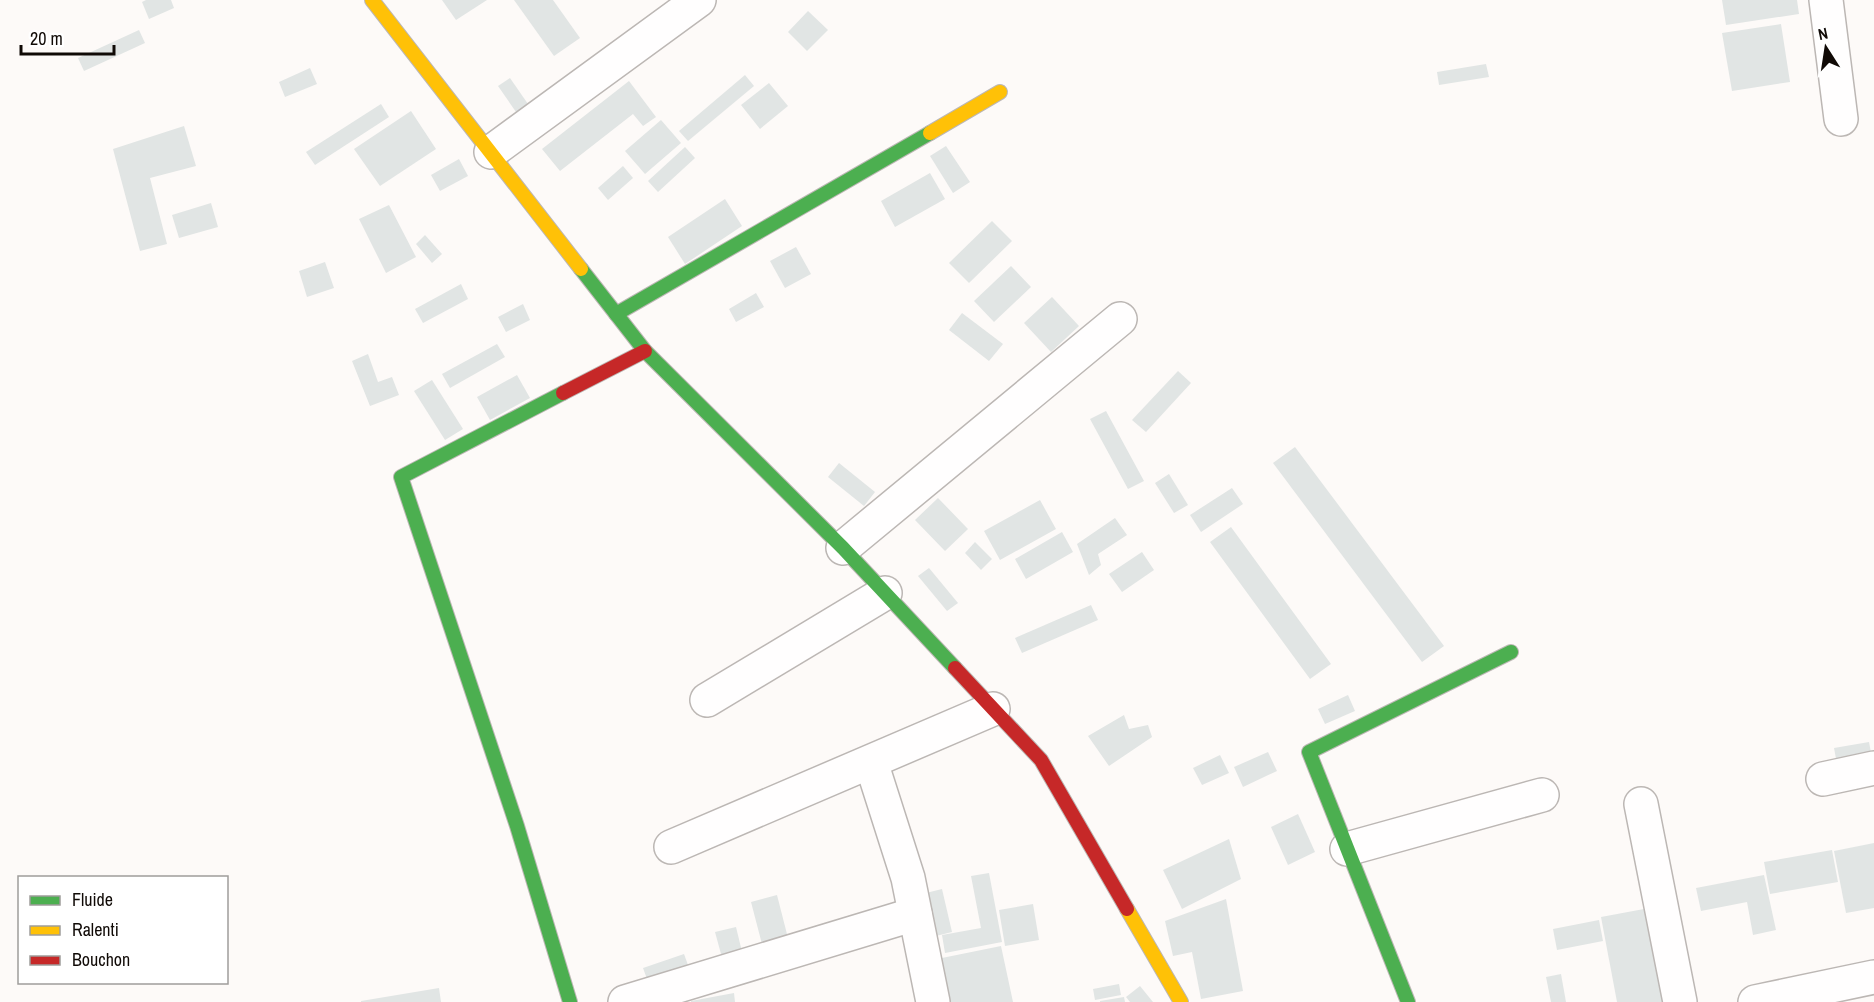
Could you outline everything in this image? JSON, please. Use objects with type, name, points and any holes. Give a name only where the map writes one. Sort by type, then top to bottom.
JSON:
[{"type":"street","points":[[372,0],[645,351],[843,548],[1041,760],[1181,1002]]},
{"type":"street","points":[[491,152],[699,0]]},
{"type":"street","points":[[1826,0],[1841,119]]},
{"type":"street","points":[[616,314],[1000,92]]},
{"type":"street","points":[[843,548],[1120,319]]},
{"type":"street","points":[[570,1002],[517,826],[401,477],[645,351]]},
{"type":"street","points":[[707,700],[885,593]]},
{"type":"street","points":[[1408,1002],[1309,752],[1511,652]]},
{"type":"street","points":[[670,847],[993,709]]},
{"type":"street","points":[[871,762],[908,878],[933,1002]]},
{"type":"street","points":[[1823,779],[1874,768]]},
{"type":"street","points":[[1347,849],[1542,795]]},
{"type":"street","points":[[1641,804],[1680,1002]]},
{"type":"street","points":[[625,1002],[915,914]]},
{"type":"street","points":[[1755,1002],[1874,977]]},
{"type":"building","points":[[171,0],[174,8],[149,19],[142,2]]},
{"type":"building","points":[[442,0],[487,0],[456,20]]},
{"type":"building","points":[[514,0],[553,0],[580,38],[554,56]]},
{"type":"building","points":[[1722,0],[1797,0],[1799,14],[1726,25]]},
{"type":"building","points":[[808,11],[828,30],[807,51],[788,32]]},
{"type":"building","points":[[1781,24],[1790,82],[1732,91],[1722,33]]},
{"type":"building","points":[[139,30],[145,43],[84,71],[78,58]]},
{"type":"building","points":[[1486,64],[1489,77],[1439,85],[1437,72]]},
{"type":"building","points":[[310,68],[317,84],[285,97],[279,82]]},
{"type":"building","points":[[745,75],[754,86],[688,141],[679,131]]},
{"type":"building","points":[[510,78],[528,104],[516,112],[498,86]]},
{"type":"building","points":[[629,81],[656,117],[643,126],[633,114],[560,171],[542,149]]},
{"type":"building","points":[[769,83],[788,106],[760,129],[741,105]]},
{"type":"building","points":[[381,104],[389,117],[315,165],[306,152]]},
{"type":"building","points":[[411,111],[436,149],[380,186],[354,149]]},
{"type":"building","points":[[661,120],[681,143],[645,174],[625,151]]},
{"type":"building","points":[[184,126],[196,166],[150,178],[167,244],[140,251],[113,149]]},
{"type":"building","points":[[946,146],[970,182],[953,193],[930,156]]},
{"type":"building","points":[[685,147],[695,158],[658,192],[648,181]]},
{"type":"building","points":[[459,159],[468,176],[440,191],[431,175]]},
{"type":"building","points":[[623,166],[633,178],[608,200],[598,188]]},
{"type":"building","points":[[930,173],[945,199],[895,227],[881,201]]},
{"type":"building","points":[[725,199],[742,226],[685,264],[668,237]]},
{"type":"building","points":[[211,203],[218,227],[179,238],[172,215]]},
{"type":"building","points":[[389,205],[416,257],[386,273],[359,219]]},
{"type":"building","points":[[992,221],[1012,241],[969,283],[949,263]]},
{"type":"building","points":[[425,235],[442,254],[432,263],[416,244]]},
{"type":"building","points":[[796,247],[811,274],[785,288],[770,261]]},
{"type":"building","points":[[325,262],[334,288],[307,297],[299,271]]},
{"type":"building","points":[[1011,266],[1031,287],[994,322],[974,301]]},
{"type":"building","points":[[461,284],[468,299],[423,323],[415,309]]},
{"type":"building","points":[[756,293],[764,307],[736,322],[729,309]]},
{"type":"building","points":[[1052,297],[1079,326],[1051,352],[1024,323]]},
{"type":"building","points":[[523,304],[530,320],[506,332],[498,317]]},
{"type":"building","points":[[962,313],[1003,344],[989,361],[949,330]]},
{"type":"building","points":[[497,344],[505,357],[450,388],[442,374]]},
{"type":"building","points":[[368,354],[378,382],[392,377],[399,395],[370,406],[352,361]]},
{"type":"building","points":[[1178,371],[1191,383],[1146,432],[1132,420]]},
{"type":"building","points":[[517,375],[530,398],[490,420],[477,397]]},
{"type":"building","points":[[432,380],[463,429],[445,440],[414,391]]},
{"type":"building","points":[[1106,411],[1144,481],[1128,489],[1090,419]]},
{"type":"building","points":[[1295,447],[1444,646],[1422,662],[1273,463]]},
{"type":"building","points":[[839,463],[875,492],[864,506],[828,477]]},
{"type":"building","points":[[1169,474],[1188,505],[1174,513],[1155,483]]},
{"type":"building","points":[[1232,488],[1243,504],[1201,532],[1190,515]]},
{"type":"building","points":[[938,498],[968,529],[945,551],[915,520]]},
{"type":"building","points":[[1040,500],[1056,529],[1000,560],[984,531]]},
{"type":"building","points":[[1115,518],[1127,535],[1098,554],[1101,565],[1089,575],[1077,544]]},
{"type":"building","points":[[1231,527],[1331,664],[1310,679],[1210,542]]},
{"type":"building","points":[[1062,532],[1073,552],[1026,579],[1015,559]]},
{"type":"building","points":[[975,542],[992,559],[981,570],[965,553]]},
{"type":"building","points":[[1142,552],[1154,570],[1122,592],[1109,574]]},
{"type":"building","points":[[929,568],[958,603],[947,611],[918,576]]},
{"type":"building","points":[[1091,605],[1098,620],[1022,653],[1015,638]]},
{"type":"building","points":[[1348,695],[1355,711],[1325,724],[1318,709]]},
{"type":"building","points":[[1124,715],[1129,729],[1148,725],[1152,737],[1109,766],[1088,736]]},
{"type":"building","points":[[1869,742],[1873,763],[1838,769],[1834,748]]},
{"type":"building","points":[[1268,752],[1277,771],[1243,787],[1234,767]]},
{"type":"building","points":[[1220,755],[1229,773],[1202,785],[1193,768]]},
{"type":"building","points":[[1298,814],[1315,852],[1288,865],[1271,827]]},
{"type":"building","points":[[1229,839],[1241,879],[1182,909],[1163,870]]},
{"type":"building","points":[[1874,843],[1874,908],[1846,913],[1834,851]]},
{"type":"building","points":[[1832,850],[1838,882],[1770,894],[1764,862]]},
{"type":"building","points":[[989,873],[1002,942],[945,953],[942,935],[981,928],[971,876]]},
{"type":"building","points":[[1764,875],[1776,930],[1753,935],[1747,902],[1701,911],[1696,888]]},
{"type":"building","points":[[942,889],[952,932],[932,937],[922,894]]},
{"type":"building","points":[[777,895],[789,942],[763,948],[751,902]]},
{"type":"building","points":[[1226,899],[1243,991],[1201,999],[1192,952],[1173,956],[1165,921]]},
{"type":"building","points":[[1033,904],[1039,940],[1005,946],[999,910]]},
{"type":"building","points":[[1660,906],[1677,1002],[1617,1002],[1601,917]]},
{"type":"building","points":[[1599,920],[1603,941],[1557,950],[1553,929]]},
{"type":"building","points":[[736,927],[744,960],[724,965],[715,932]]},
{"type":"building","points":[[1001,946],[1013,1002],[940,1002],[932,960]]},
{"type":"building","points":[[684,954],[692,976],[651,990],[643,968]]},
{"type":"building","points":[[1561,974],[1566,1002],[1551,1002],[1546,977]]},
{"type":"building","points":[[1119,984],[1121,995],[1095,1000],[1093,989]]},
{"type":"building","points":[[1140,986],[1153,1002],[1130,1002],[1126,997]]},
{"type":"building","points":[[439,988],[441,1002],[361,1002],[361,1001]]},
{"type":"building","points":[[734,993],[735,1002],[691,1002],[691,1001]]},
{"type":"building","points":[[1124,997],[1125,1002],[1100,1002],[1100,1001]]},
{"type":"traffic: fast","points":[[616,314],[930,133]]},
{"type":"traffic: fast","points":[[581,269],[645,351],[843,548],[955,668]]},
{"type":"traffic: fast","points":[[563,393],[401,477],[517,826],[570,1002]]},
{"type":"traffic: fast","points":[[1408,1002],[1309,752],[1511,652]]},
{"type":"traffic: slow","points":[[372,0],[581,269]]},
{"type":"traffic: slow","points":[[930,133],[1000,92]]},
{"type":"traffic: slow","points":[[1127,909],[1181,1002]]},
{"type":"traffic: jam","points":[[563,393],[645,351]]},
{"type":"traffic: jam","points":[[955,668],[1041,760],[1127,909]]}]
